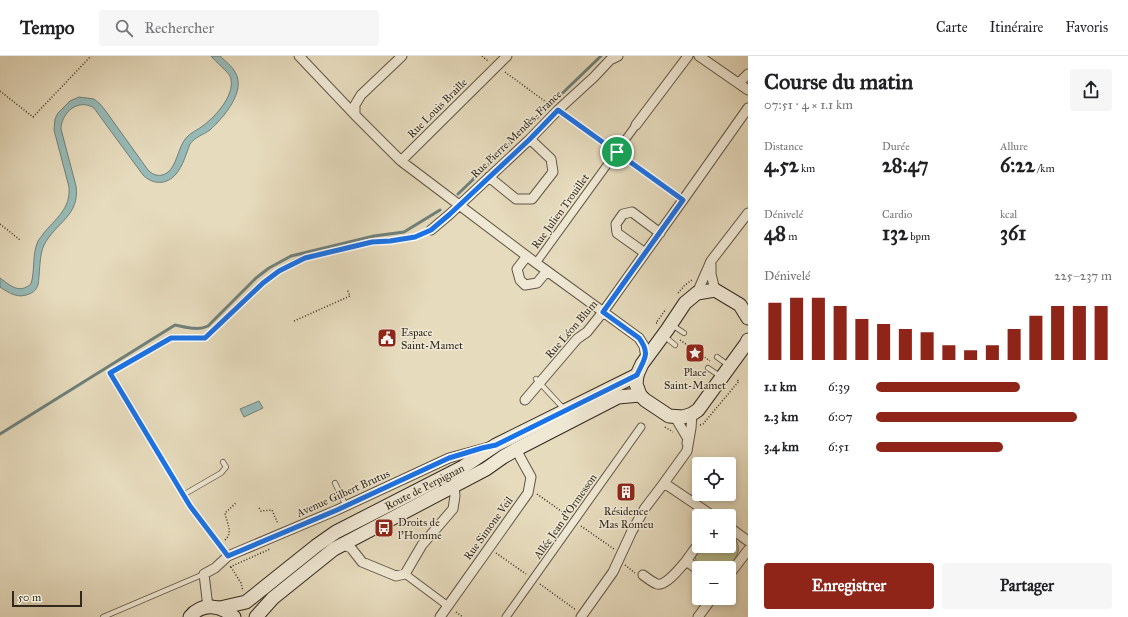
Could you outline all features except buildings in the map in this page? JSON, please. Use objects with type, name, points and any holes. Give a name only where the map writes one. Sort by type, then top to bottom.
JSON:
[{"type":"main road","points":[[748,318],[744,304],[715,290],[697,293],[685,303],[642,364],[637,375],[636,384],[640,395],[669,416],[683,417],[692,414],[698,410],[748,340]]},
{"type":"main road","name":"Route de Perpignan","points":[[189,616],[199,610],[246,602],[316,546],[336,532],[463,467],[496,445],[637,375]]},
{"type":"main road","name":"Route de Perpignan","points":[[256,617],[273,598],[334,548],[486,469],[517,449],[618,397],[640,395]]},
{"type":"main road","points":[[214,607],[228,612],[234,617]]},
{"type":"street","points":[[299,56],[401,161],[536,263],[639,338],[644,346],[646,358]]},
{"type":"street","points":[[355,115],[355,106],[361,94],[402,56]]},
{"type":"street","name":"Rue Louis Braille","points":[[401,161],[507,56]]},
{"type":"street","name":"Rue Pierre Mendès-France","points":[[431,230],[460,206],[610,60],[618,56]]},
{"type":"street","name":"Rue Julien Trouillet","points":[[536,263],[688,56]]},
{"type":"street","points":[[699,56],[748,90]]},
{"type":"street","points":[[739,83],[748,74]]},
{"type":"street","name":"Rue Léon Blum","points":[[525,400],[538,381],[577,339],[587,332],[603,312],[748,108]]},
{"type":"street","points":[[489,177],[516,199],[532,199],[553,172],[550,159],[530,139]]},
{"type":"street","points":[[645,253],[617,233],[616,224],[623,214],[632,212],[660,233]]},
{"type":"street","points":[[697,293],[711,261],[748,213]]},
{"type":"street","points":[[527,256],[517,269],[520,280],[525,285],[537,283],[547,271]]},
{"type":"street","points":[[711,261],[715,290]]},
{"type":"street","points":[[639,338],[648,340],[658,339],[662,336]]},
{"type":"street","points":[[582,616],[613,572],[632,530],[645,508],[686,451],[687,429],[692,414]]},
{"type":"street","points":[[675,417],[687,429]]},
{"type":"street","name":"Allée Jean d'Ormesson","points":[[506,617],[641,427]]},
{"type":"street","name":"Avenue Gilbert Brutus","points":[[204,574],[215,568],[228,556],[346,506],[449,458],[496,445]]},
{"type":"street","name":"Rue Simone Veil","points":[[440,617],[528,492],[531,477],[517,449]]},
{"type":"street","points":[[664,483],[703,509]]},
{"type":"street","points":[[340,545],[351,548],[362,562],[396,576],[405,574],[422,545],[453,509],[455,496],[454,486]]},
{"type":"street","points":[[736,532],[748,541]]},
{"type":"street","points":[[736,566],[748,550]]},
{"type":"street","points":[[643,575],[658,584],[663,583],[673,575],[692,553]]},
{"type":"street","points":[[686,561],[692,565]]},
{"type":"street","points":[[204,574],[214,607]]},
{"type":"street","points":[[405,574],[448,606]]},
{"type":"street","points":[[702,616],[708,605]]},
{"type":"lane","points":[[228,556],[190,506],[110,373],[171,338],[205,338],[263,283],[279,271],[305,258],[372,242],[415,237],[431,230]]},
{"type":"lane","points":[[671,324],[684,333]]},
{"type":"lane","points":[[662,336],[675,345]]},
{"type":"lane","points":[[717,357],[730,366]]},
{"type":"lane","points":[[708,368],[722,377]]},
{"type":"lane","points":[[538,381],[566,410]]},
{"type":"lane","points":[[183,495],[221,473],[226,467],[223,462]]},
{"type":"lane","points":[[335,483],[346,506]]},
{"type":"lane","name":"Avenue Gilbert Brutus","points":[[103,617],[204,574]]},
{"type":"path","points":[[0,91],[33,118],[91,56]]},
{"type":"path","points":[[482,56],[683,200]]},
{"type":"path","points":[[0,224],[20,240]]},
{"type":"path","points":[[294,321],[350,296],[347,289]]},
{"type":"path","points":[[665,427],[670,431],[677,433],[703,424],[739,381]]},
{"type":"path","points":[[218,544],[230,534],[225,513],[238,502]]},
{"type":"path","points":[[259,508],[261,511],[272,510],[281,534]]},
{"type":"path","points":[[489,548],[582,616]]},
{"type":"path","points":[[622,554],[624,565],[638,575],[643,575]]},
{"type":"green space","points":[[736,540],[738,545],[738,552],[733,561],[696,561],[697,553],[736,553]]},
{"type":"water","points":[[211,56],[220,56],[234,70],[238,79],[236,96],[221,119],[210,130],[190,144],[181,167],[172,178],[164,182],[151,181],[143,175],[93,107],[79,105],[74,107],[66,114],[63,119],[61,129],[76,186],[74,205],[71,212],[49,237],[42,249],[38,285],[35,291],[17,296],[0,287],[0,278],[11,286],[19,289],[27,287],[31,284],[35,251],[38,241],[65,208],[67,202],[69,187],[54,130],[55,119],[58,113],[70,101],[79,97],[94,99],[105,110],[148,170],[157,175],[167,173],[173,166],[186,138],[214,116],[224,104],[231,90],[230,76]]},
{"type":"water","points":[[259,401],[263,408],[244,417],[240,409]]},
{"type":"waterway","points":[[458,194],[601,56]]},
{"type":"waterway","points":[[0,434],[175,325],[188,328],[208,326],[256,278],[269,268],[291,256],[374,236],[404,232],[440,210]]},
{"type":"place","name":"Espace Saint-Mamet","points":[[387,338]]},
{"type":"place","name":"Place Saint-Mamet","points":[[695,353]]},
{"type":"place","name":"Résidence Mas Romeu","points":[[626,492]]},
{"type":"place","name":"Droits de l'Homme","points":[[384,528]]},
{"type":"route","points":[[558,110],[617,152],[683,200],[603,312],[639,338],[642,342],[646,353],[646,358],[637,375],[496,445],[449,458],[337,510],[228,556],[190,506],[110,373],[171,338],[205,338],[263,283],[279,271],[305,258],[372,242],[415,237],[431,230],[460,206],[558,110]]}]
